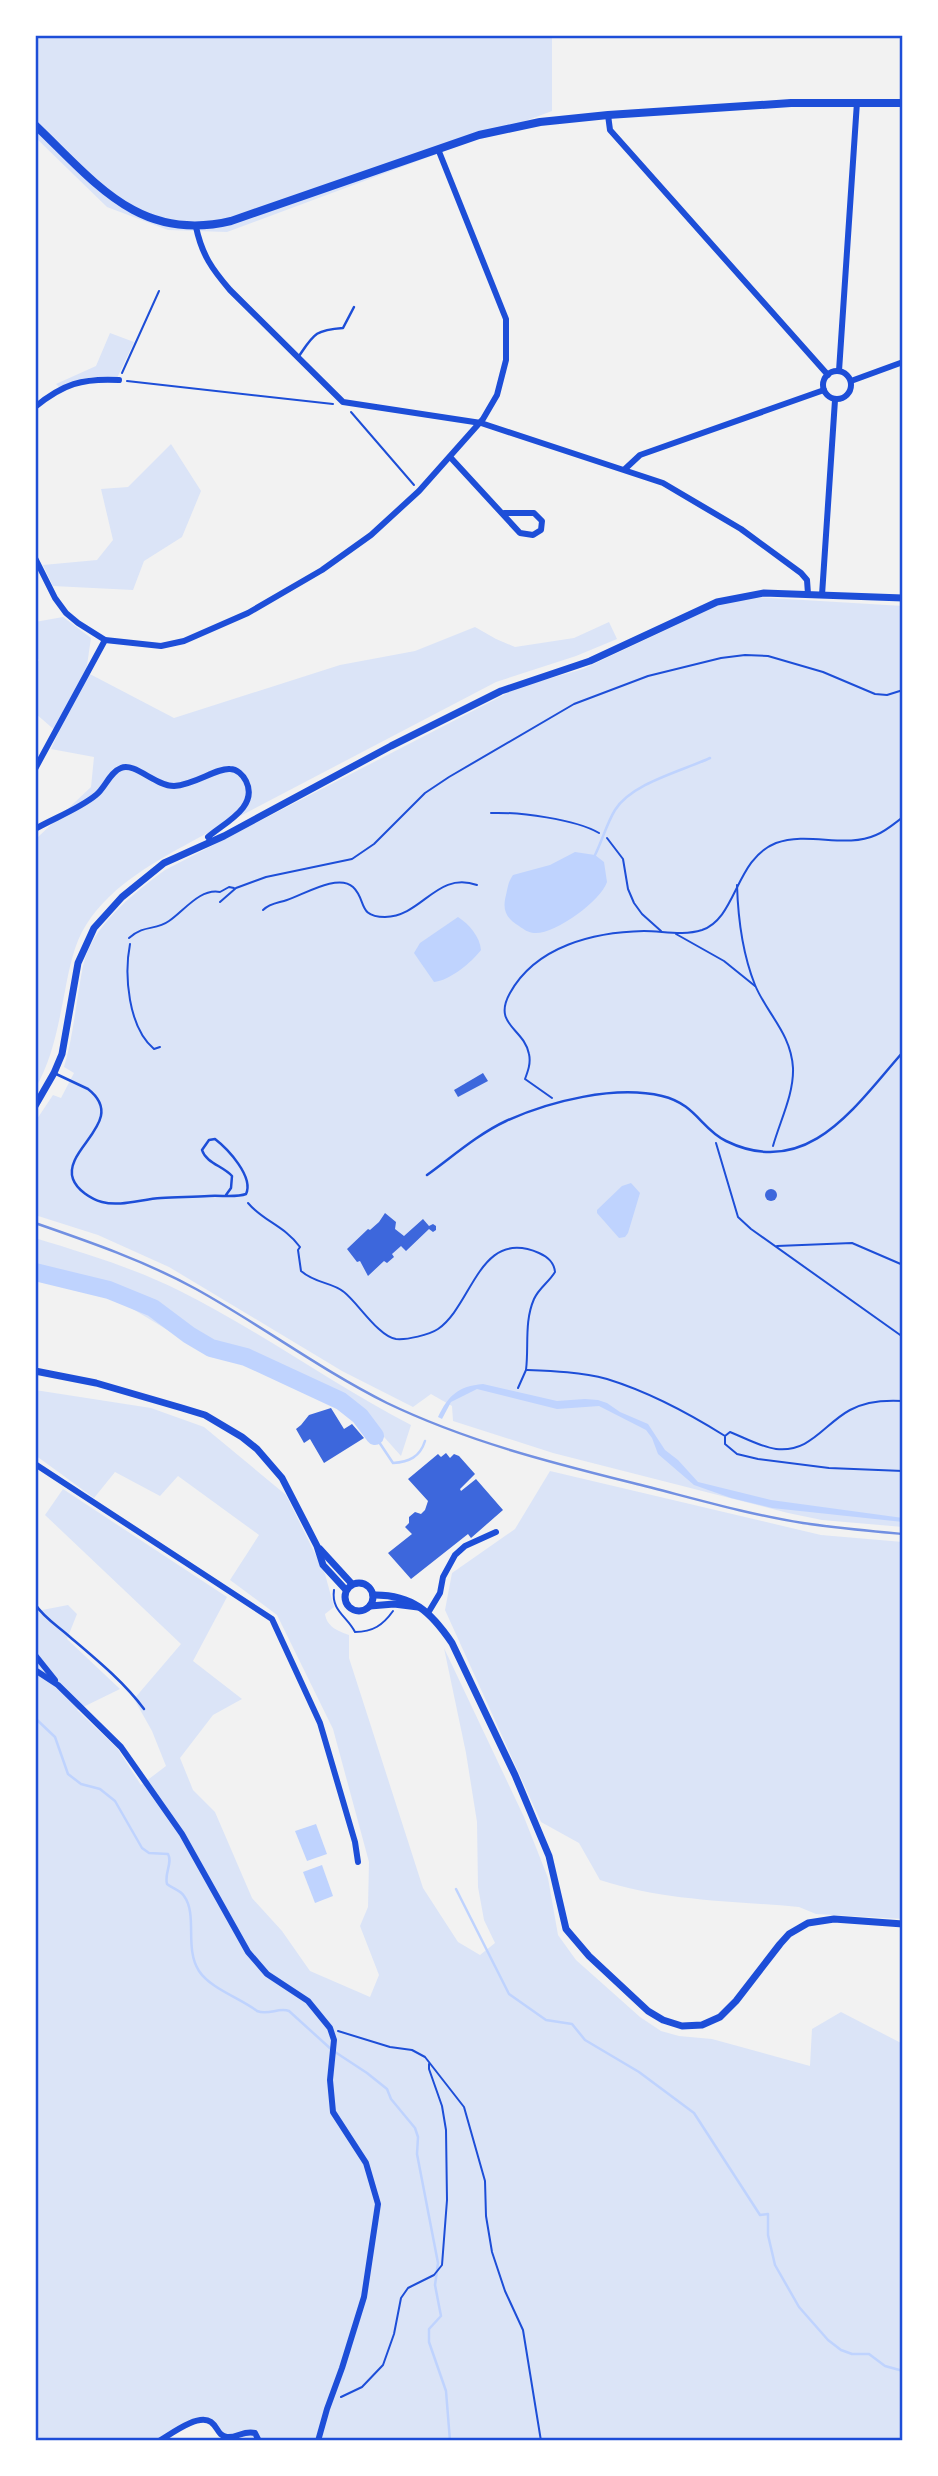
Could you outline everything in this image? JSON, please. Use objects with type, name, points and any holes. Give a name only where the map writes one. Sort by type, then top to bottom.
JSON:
[{"type":"main road","points":[[35,125],[112,198],[150,219],[195,228],[231,221],[494,131],[540,122],[791,103],[903,103]]},
{"type":"street","points":[[839,371],[857,102]]},
{"type":"street","points":[[608,115],[610,130],[828,375]]},
{"type":"street","points":[[35,558],[46,582],[66,613],[106,640],[160,646],[184,641],[248,613],[322,570],[371,534],[419,491],[481,423],[498,395],[506,360],[506,319],[438,149]]},
{"type":"street","points":[[195,228],[201,250],[230,290],[343,402],[481,423],[663,483],[741,530],[801,573],[807,580],[808,594]]},
{"type":"street","points":[[851,381],[903,362]]},
{"type":"street","points":[[839,371],[846,374],[851,381],[845,398],[835,400],[828,397],[823,382],[828,375],[839,371]]},
{"type":"street","points":[[35,407],[47,397],[74,384],[91,379],[118,380]]},
{"type":"street","points":[[625,470],[640,455],[824,390]]},
{"type":"street","points":[[822,595],[835,400]]},
{"type":"street","points":[[451,458],[520,533],[533,535],[541,530],[542,521],[534,513],[504,513]]},
{"type":"street","points":[[35,1106],[62,1054],[79,963],[94,928],[122,897],[164,863],[501,691],[590,661],[717,602],[764,593],[903,598]]},
{"type":"street","points":[[35,769],[106,640]]},
{"type":"street","points":[[35,829],[95,796],[116,771],[123,767],[132,767],[161,784],[172,786],[199,781],[220,770],[230,769],[241,773],[248,783],[249,798],[242,811],[208,837],[211,841]]},
{"type":"street","points":[[35,1371],[96,1383],[205,1415],[227,1426],[257,1449],[273,1466],[317,1546],[323,1564],[349,1587]]},
{"type":"street","points":[[35,1464],[272,1619],[320,1723],[355,1842],[358,1862]]},
{"type":"street","points":[[428,1613],[440,1593],[443,1577],[455,1555],[465,1546],[496,1532]]},
{"type":"street","points":[[349,1587],[366,1584],[373,1595],[370,1606]]},
{"type":"street","points":[[349,1587],[344,1598],[351,1609],[359,1611],[380,1604],[418,1607]]},
{"type":"street","points":[[373,1595],[410,1600],[439,1623],[452,1643],[549,1856],[566,1929],[589,1956],[648,2011],[663,2020],[682,2026],[702,2025],[720,2017],[789,1934],[808,1923],[834,1919],[903,1923]]},
{"type":"street","points":[[35,1655],[58,1685],[121,1747],[182,1833],[235,1932],[254,1960],[275,1980],[308,2001],[330,2028],[333,2038],[330,2080],[333,2112],[366,2163],[378,2204],[364,2297],[318,2441]]},
{"type":"street","points":[[35,1670],[58,1685]]},
{"type":"street","points":[[159,2441],[190,2423],[204,2419],[212,2423],[222,2435],[230,2438],[247,2431],[254,2433],[259,2441]]},
{"type":"lane","points":[[297,359],[320,330],[343,328],[354,307]]},
{"type":"lane","points":[[427,1175],[505,1121],[587,1096],[632,1092],[662,1096],[691,1109],[725,1141],[771,1153],[791,1150],[817,1140],[838,1126],[903,1052]]},
{"type":"lane","points":[[54,1073],[88,1089],[100,1105],[98,1127],[77,1157],[72,1171],[75,1182],[85,1194],[109,1203],[246,1194],[249,1189],[246,1178],[222,1144],[215,1139],[209,1140],[202,1150],[204,1155],[232,1176],[231,1188],[226,1195]]},
{"type":"lane","points":[[35,1604],[41,1613],[134,1695],[144,1709]]},
{"type":"path","points":[[159,291],[118,380],[330,405],[343,402],[419,491]]},
{"type":"path","points":[[220,902],[236,888],[266,877],[352,859],[374,844],[425,793],[449,777],[574,704],[648,676],[721,658],[768,656],[823,672],[875,694],[887,695],[903,690]]},
{"type":"path","points":[[491,813],[578,823],[599,833]]},
{"type":"path","points":[[559,1103],[525,1080],[529,1066],[528,1050],[505,1018],[510,992],[532,967],[562,946],[616,932],[675,933],[703,930],[724,913],[737,884],[760,853],[782,842],[805,838],[852,840],[876,835],[903,817]]},
{"type":"path","points":[[607,838],[623,859],[628,889],[634,903],[642,914],[662,931]]},
{"type":"path","points":[[263,910],[271,904],[321,886],[346,883],[353,887],[362,908],[371,915],[395,916],[408,911],[436,889],[452,883],[470,882],[477,885]]},
{"type":"path","points":[[737,884],[742,930],[756,987]]},
{"type":"path","points":[[129,938],[140,929],[168,922],[193,900],[229,887],[236,888]]},
{"type":"path","points":[[675,933],[724,961],[756,987],[779,1023],[793,1068],[790,1093],[771,1153]]},
{"type":"path","points":[[130,944],[128,975],[135,1018],[144,1040],[154,1049],[160,1047]]},
{"type":"path","points":[[713,1132],[738,1217],[903,1337]]},
{"type":"path","points":[[248,1203],[293,1236],[300,1247],[298,1250],[301,1271],[310,1279],[343,1291],[386,1335],[397,1339],[439,1329],[455,1311],[488,1259],[500,1251],[533,1251],[544,1255],[550,1260],[555,1272],[535,1297],[531,1308],[527,1331],[526,1370],[518,1388]]},
{"type":"path","points":[[776,1246],[852,1243],[903,1265]]},
{"type":"path","points":[[526,1370],[606,1379],[699,1419],[725,1436]]},
{"type":"path","points":[[725,1436],[730,1432],[775,1449],[792,1449],[809,1443],[849,1410],[878,1402],[903,1401]]},
{"type":"path","points":[[725,1436],[725,1444],[737,1454],[758,1459],[829,1468],[903,1471]]},
{"type":"path","points":[[335,1585],[333,1601],[336,1609],[351,1623],[355,1632],[370,1631],[379,1626],[394,1607]]},
{"type":"path","points":[[330,2028],[390,2047],[412,2050],[430,2062],[464,2107],[485,2181],[486,2216],[492,2252],[505,2291],[523,2330],[541,2441]]},
{"type":"path","points":[[330,2398],[336,2399],[356,2391],[379,2371],[391,2345],[401,2298],[408,2288],[434,2275],[442,2265],[447,2200],[446,2130],[442,2106],[429,2069],[430,2062]]},
{"type":"shaded area","points":[[35,35],[552,35],[552,111],[227,232],[168,230],[107,207],[35,137]]},
{"type":"shaded area","points":[[110,333],[134,342],[117,378],[91,377],[60,388],[56,384],[96,366]]},
{"type":"shaded area","points":[[171,444],[201,491],[182,537],[144,561],[133,590],[53,586],[43,565],[97,560],[113,540],[101,489],[128,487]]},
{"type":"shaded area","points":[[755,597],[903,606],[903,1527],[822,1520],[788,1513],[553,1453],[453,1421],[452,1406],[431,1394],[413,1407],[342,1371],[169,1267],[98,1235],[35,1215],[35,1122],[53,1095],[61,1098],[74,1073],[64,1067],[83,966],[95,937],[127,900],[165,870],[519,687],[583,669],[723,603]]},
{"type":"shaded area","points":[[63,617],[91,638],[86,672],[174,718],[340,665],[415,651],[475,627],[515,647],[574,638],[609,622],[617,639],[576,656],[496,682],[200,837],[137,874],[97,910],[78,940],[54,1042],[35,1089],[35,845],[38,837],[91,787],[94,757],[51,749],[58,733],[35,713],[35,666],[39,660],[35,657],[35,622]]},
{"type":"shaded area","points":[[35,1238],[127,1268],[180,1291],[411,1425],[401,1456],[352,1401],[241,1352],[184,1340],[103,1291],[35,1275]]},
{"type":"shaded area","points":[[35,1390],[151,1408],[204,1427],[286,1495],[325,1574],[334,1607],[325,1614],[326,1618],[334,1628],[349,1635],[349,1658],[423,1888],[458,1942],[480,1955],[495,1943],[484,1920],[478,1887],[477,1822],[444,1648],[524,1817],[548,1878],[558,1935],[576,1960],[640,2017],[661,2031],[679,2036],[712,2039],[810,2066],[812,2029],[841,2012],[903,2044],[903,2441],[247,2441],[242,2433],[230,2438],[204,2419],[159,2441],[35,2441],[35,1609],[37,1611],[68,1605],[77,1614],[67,1639],[120,1689],[77,1710],[117,1748],[141,1785],[166,1766],[152,1731],[134,1699],[181,1644],[45,1515],[63,1489],[227,1597],[193,1661],[242,1699],[213,1715],[180,1758],[193,1790],[215,1812],[252,1898],[282,1931],[310,1971],[370,1997],[379,1975],[360,1926],[368,1907],[369,1862],[333,1729],[277,1615],[230,1580],[259,1535],[178,1476],[160,1496],[115,1472],[94,1498],[35,1455]]},
{"type":"shaded area","points":[[550,1471],[821,1535],[903,1542],[903,1919],[816,1914],[799,1907],[698,1899],[624,1887],[600,1880],[579,1843],[541,1822],[445,1610],[452,1573],[515,1529]]},
{"type":"water","points":[[575,852],[595,855],[604,862],[607,882],[596,898],[564,923],[543,932],[528,932],[511,920],[505,905],[508,885],[513,875],[550,865]]},
{"type":"water","points":[[458,917],[473,931],[481,950],[460,970],[434,982],[414,953],[420,943]]},
{"type":"water","points":[[631,1183],[640,1193],[628,1233],[619,1238],[597,1210],[622,1186]]},
{"type":"water","points":[[483,1384],[557,1401],[585,1399],[607,1403],[648,1424],[665,1450],[698,1482],[771,1500],[903,1518],[903,1522],[772,1508],[694,1485],[658,1454],[646,1430],[599,1406],[557,1409],[477,1389],[451,1402],[442,1419],[438,1417],[455,1393]]},
{"type":"water","points":[[316,1824],[327,1854],[307,1861],[295,1831]]},
{"type":"water","points":[[322,1865],[333,1896],[315,1903],[303,1872]]},
{"type":"building","points":[[483,1073],[488,1081],[458,1097],[454,1090]]},
{"type":"building","points":[[771,1189],[777,1195],[771,1201],[765,1195]]},
{"type":"building","points":[[385,1213],[396,1222],[395,1229],[404,1236],[423,1219],[429,1226],[436,1226],[436,1230],[433,1232],[429,1229],[406,1251],[401,1246],[392,1254],[394,1257],[387,1263],[384,1261],[368,1276],[360,1261],[357,1262],[347,1249],[379,1222]]},
{"type":"building","points":[[331,1408],[344,1429],[352,1424],[364,1438],[324,1463],[310,1439],[304,1443],[296,1429],[309,1415]]},
{"type":"building","points":[[446,1453],[450,1458],[454,1454],[459,1456],[475,1474],[461,1491],[476,1479],[503,1510],[471,1538],[468,1534],[411,1579],[388,1553],[412,1534],[405,1527],[409,1523],[409,1517],[415,1512],[421,1514],[428,1501],[408,1479],[438,1454],[441,1457]]},
{"type":"waterway","points":[[595,855],[615,810],[633,792],[710,758]]},
{"type":"waterway","points":[[35,1272],[109,1290],[153,1308],[211,1348],[246,1357],[341,1401],[360,1416],[375,1436]]},
{"type":"waterway","points":[[375,1436],[393,1463],[413,1458],[425,1441]]},
{"type":"waterway","points":[[35,1718],[55,1737],[68,1774],[81,1784],[100,1789],[115,1801],[142,1848],[149,1853],[168,1854],[170,1861],[167,1884],[182,1894],[188,1904],[192,1952],[204,1977],[257,2011],[289,2011],[332,2050],[387,2089],[391,2099],[415,2128],[418,2137],[417,2154],[438,2263],[435,2285],[441,2316],[429,2329],[429,2342],[446,2391],[450,2441]]},
{"type":"waterway","points":[[456,1889],[509,1994],[546,2020],[572,2024],[585,2040],[639,2072],[694,2113],[760,2215],[768,2214],[768,2235],[775,2265],[799,2307],[828,2340],[841,2350],[852,2354],[869,2354],[885,2366],[903,2371]]},
{"type":"railway","points":[[35,1223],[117,1253],[177,1279],[363,1390],[447,1429],[539,1458],[739,1510],[803,1523],[903,1534]]}]
